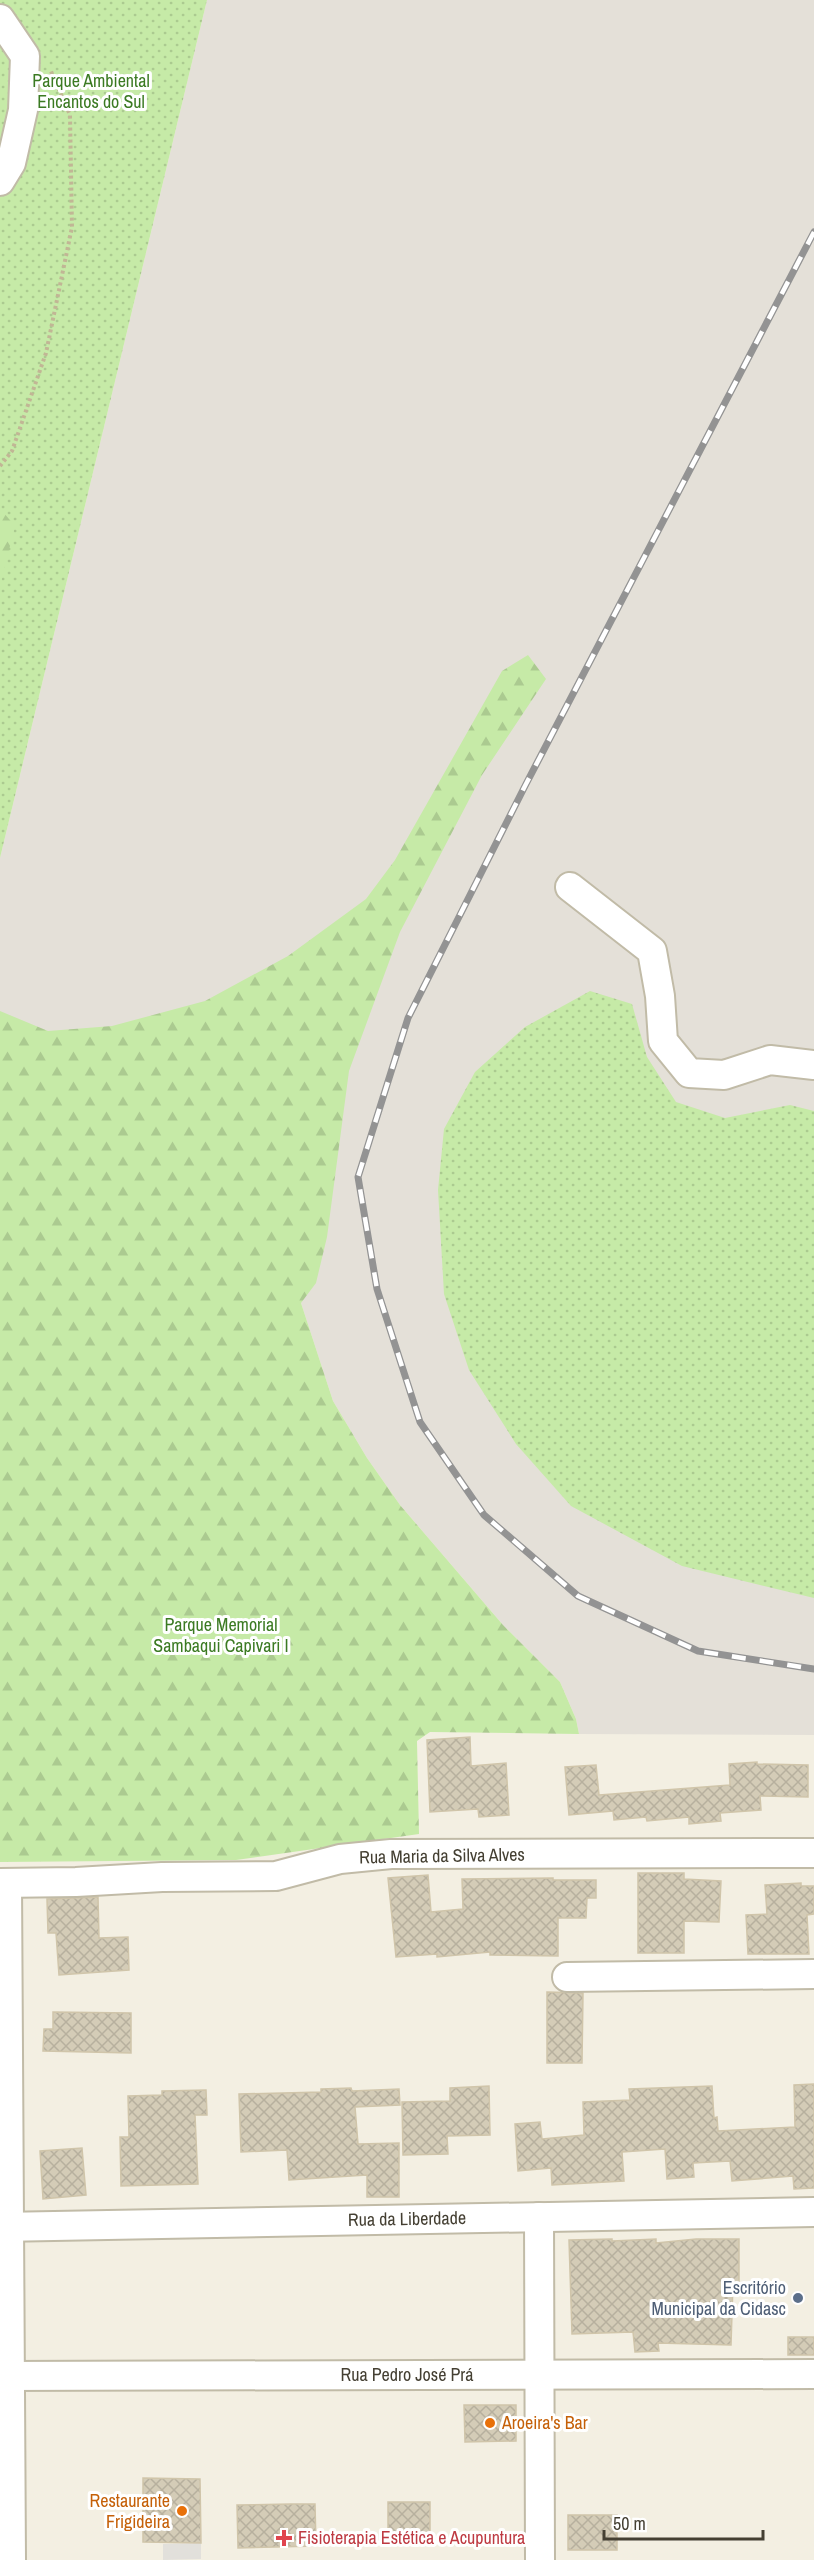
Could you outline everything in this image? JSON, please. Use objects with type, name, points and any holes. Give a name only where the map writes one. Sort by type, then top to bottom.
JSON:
[{"type":"street","points":[[0,19],[25,56],[22,110],[10,163],[0,181]]},
{"type":"street","points":[[570,887],[652,951],[660,996],[663,1041],[689,1073],[724,1075],[770,1060],[814,1065]]},
{"type":"street","name":"Rua Maria da Silva Alves","points":[[4,1883],[162,1877],[276,1876],[340,1859],[392,1854],[814,1853]]},
{"type":"street","points":[[4,1883],[5,2376],[11,2560]]},
{"type":"street","points":[[567,1977],[814,1974]]},
{"type":"street","name":"Rua da Liberdade","points":[[5,2227],[814,2212]]},
{"type":"street","points":[[539,2217],[540,2560]]},
{"type":"street","name":"Rua Pedro José Prá","points":[[5,2376],[814,2374]]},
{"type":"path","points":[[0,466],[12,451],[46,353],[72,227],[70,115],[48,64]]},
{"type":"shaded area","points":[[207,0],[814,0],[814,1735],[579,1734],[576,1719],[560,1682],[503,1625],[400,1505],[367,1458],[333,1401],[301,1303],[0,1350],[0,858]]},
{"type":"shaded area","points":[[201,2543],[201,2559],[163,2560],[163,2544]]},
{"type":"green space","name":"Parque Ambiental Encantos do Sul","points":[[0,0],[207,0],[0,858]]},
{"type":"green space","points":[[0,512],[3,512],[15,526],[0,586]]},
{"type":"green space","name":"Parque Memorial Sambaqui Capivari I","points":[[528,655],[546,679],[482,775],[400,932],[349,1071],[327,1237],[316,1283],[301,1303],[333,1401],[367,1458],[400,1505],[503,1625],[560,1682],[576,1719],[579,1734],[430,1732],[417,1741],[419,1834],[236,1860],[0,1862],[0,1011],[48,1031],[112,1026],[205,1001],[288,956],[366,899],[395,860],[502,671]]},
{"type":"green space","points":[[590,991],[632,1004],[647,1057],[676,1102],[725,1118],[790,1105],[814,1111],[814,1598],[682,1566],[571,1506],[516,1444],[469,1370],[444,1294],[438,1190],[444,1129],[475,1072],[525,1027]]},
{"type":"building","points":[[470,1737],[471,1766],[506,1763],[509,1815],[479,1817],[478,1809],[430,1812],[427,1740]]},
{"type":"building","points":[[757,1762],[757,1764],[808,1765],[808,1797],[760,1796],[761,1810],[720,1813],[721,1821],[689,1824],[689,1817],[647,1821],[646,1817],[614,1820],[613,1811],[569,1815],[565,1767],[596,1765],[599,1795],[730,1785],[729,1764]]},
{"type":"building","points":[[638,1873],[684,1873],[684,1879],[721,1881],[719,1922],[684,1921],[684,1953],[638,1953]]},
{"type":"building","points":[[428,1875],[431,1912],[463,1909],[462,1879],[596,1880],[596,1898],[587,1898],[586,1918],[558,1918],[558,1956],[490,1955],[490,1952],[437,1957],[437,1954],[396,1957],[388,1878]]},
{"type":"building","points":[[801,1883],[801,1886],[814,1886],[814,1914],[807,1915],[809,1954],[748,1954],[746,1915],[767,1914],[765,1885]]},
{"type":"building","points":[[98,1897],[99,1938],[128,1937],[129,1970],[59,1975],[56,1933],[48,1933],[47,1899]]},
{"type":"building","points":[[547,1992],[583,1993],[582,2063],[547,2063]]},
{"type":"building","points":[[53,2012],[131,2013],[131,2053],[43,2051],[44,2029],[53,2029]]},
{"type":"building","points":[[814,2084],[814,2188],[794,2189],[793,2176],[732,2181],[730,2161],[693,2163],[694,2177],[667,2179],[665,2149],[622,2152],[624,2181],[552,2185],[551,2168],[518,2171],[515,2124],[540,2122],[542,2139],[584,2135],[583,2102],[630,2100],[629,2089],[712,2086],[714,2118],[717,2117],[718,2131],[795,2127],[794,2085]]},
{"type":"building","points":[[489,2086],[490,2135],[447,2136],[448,2154],[403,2155],[402,2102],[450,2101],[450,2088]]},
{"type":"building","points":[[351,2088],[352,2091],[399,2089],[400,2105],[355,2107],[358,2144],[399,2143],[399,2197],[367,2197],[367,2175],[289,2180],[287,2150],[241,2152],[239,2094],[321,2092],[321,2089]]},
{"type":"building","points":[[206,2090],[207,2115],[195,2115],[198,2184],[121,2186],[120,2137],[129,2137],[128,2096],[162,2095],[162,2091]]},
{"type":"building","points":[[82,2148],[86,2195],[43,2199],[40,2151]]},
{"type":"building","points":[[612,2239],[612,2241],[656,2239],[656,2243],[696,2239],[739,2239],[739,2283],[733,2283],[731,2345],[658,2343],[659,2351],[635,2352],[633,2332],[572,2334],[569,2240]]},
{"type":"building","points":[[788,2337],[814,2337],[814,2355],[788,2355]]},
{"type":"building","name":"Aroeira's Bar","points":[[464,2405],[516,2405],[516,2441],[465,2442]]},
{"type":"building","name":"Restaurante Frigideira","points":[[143,2478],[200,2479],[201,2543],[143,2542]]},
{"type":"building","points":[[388,2502],[430,2502],[430,2545],[388,2545]]},
{"type":"building","points":[[315,2504],[316,2546],[238,2548],[237,2505]]},
{"type":"building","points":[[568,2515],[617,2515],[617,2550],[568,2550]]},
{"type":"railway","points":[[814,232],[526,784],[408,1018],[358,1177],[377,1289],[420,1422],[484,1515],[578,1596],[698,1651],[814,1669]]},
{"type":"place","name":"Escritório Municipal da Cidasc","points":[[798,2298]]},
{"type":"place","name":"Aroeira's Bar","points":[[490,2423]]},
{"type":"place","name":"Restaurante Frigideira","points":[[182,2511]]},
{"type":"place","name":"Fisioterapia Estética e Acupuntura","points":[[284,2538]]}]
